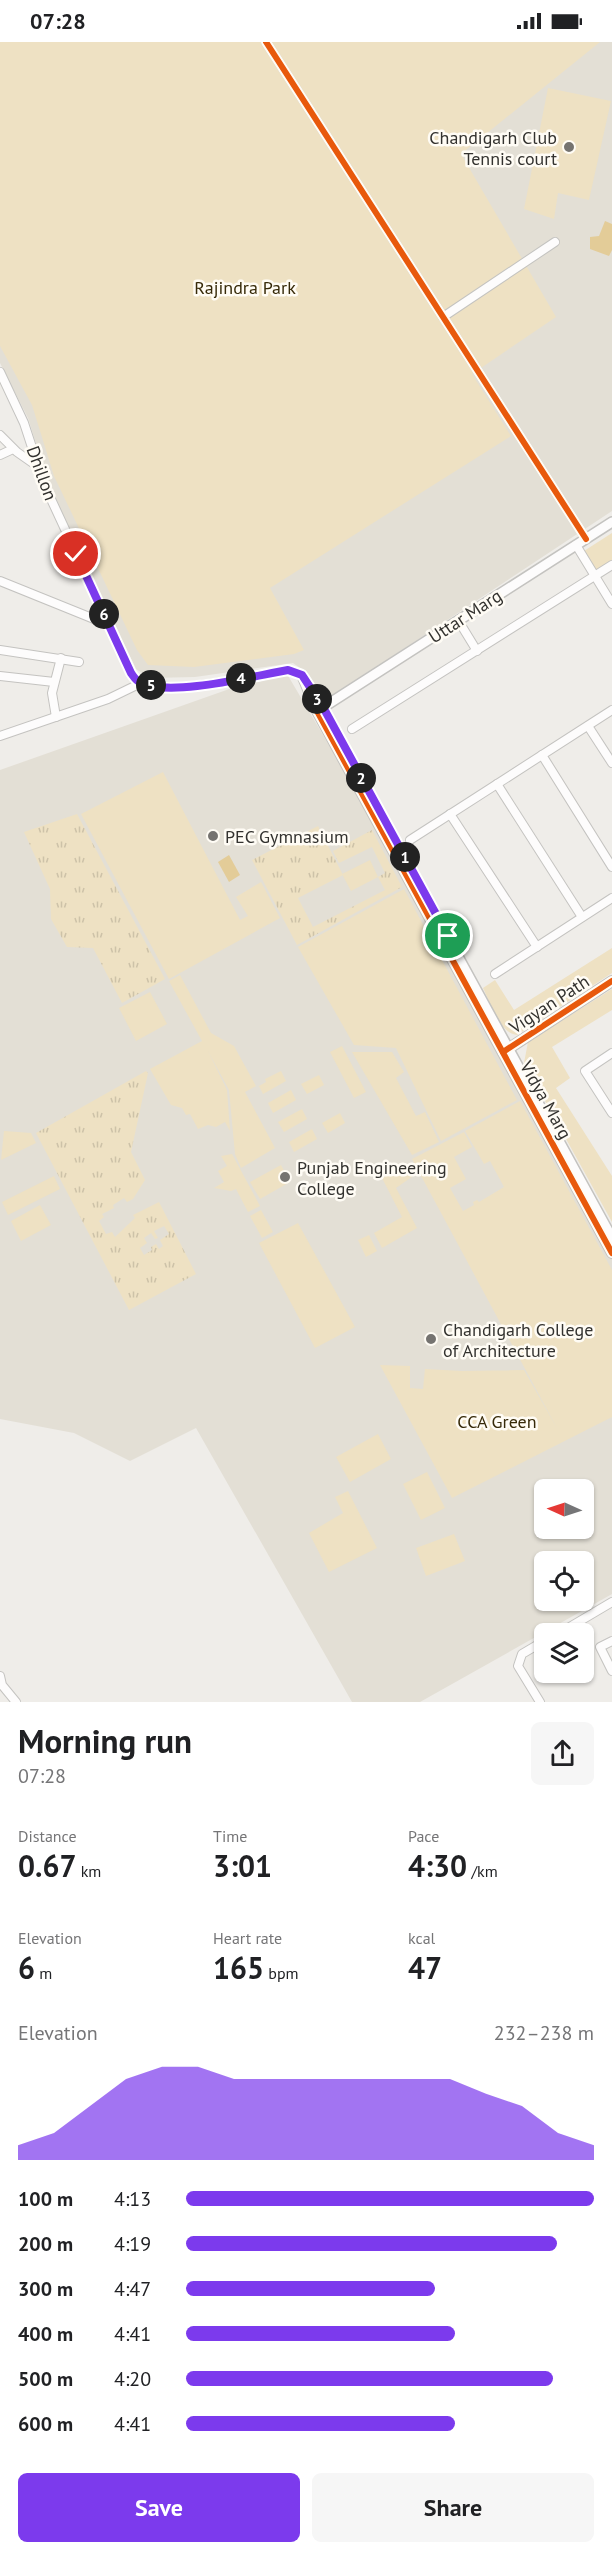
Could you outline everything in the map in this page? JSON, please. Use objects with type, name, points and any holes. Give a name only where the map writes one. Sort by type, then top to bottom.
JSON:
[{"type":"main road","name":"Uttar Marg","points":[[320,709],[612,522]]},
{"type":"main road","name":"Vidya Marg","points":[[302,675],[506,1050],[612,1238]]},
{"type":"main road","name":"Vigyan Path","points":[[506,1050],[612,981]]},
{"type":"main road","name":"Vidya Marg","points":[[506,1050],[612,1253]]},
{"type":"street","points":[[266,42],[586,538]]},
{"type":"street","points":[[443,317],[555,242]]},
{"type":"street","name":"Dhillon","points":[[0,372],[24,423],[37,466],[109,625],[131,673],[141,683]]},
{"type":"street","points":[[0,435],[13,449],[37,466]]},
{"type":"street","points":[[0,455],[13,449]]},
{"type":"street","points":[[576,545],[612,604]]},
{"type":"street","points":[[352,729],[612,565]]},
{"type":"street","points":[[0,581],[109,625]]},
{"type":"street","points":[[458,620],[477,651]]},
{"type":"street","points":[[0,650],[79,662]]},
{"type":"street","points":[[56,717],[52,700],[54,682],[61,658]]},
{"type":"street","points":[[0,736],[108,699],[141,683],[167,687],[198,685],[288,670],[302,675]]},
{"type":"street","points":[[0,676],[54,682]]},
{"type":"street","points":[[410,840],[612,710]]},
{"type":"street","points":[[588,726],[612,763]]},
{"type":"street","points":[[542,755],[612,867]]},
{"type":"street","points":[[497,784],[582,917]]},
{"type":"street","points":[[450,814],[537,946]]},
{"type":"street","points":[[495,974],[612,898]]},
{"type":"street","points":[[612,1053],[585,1071],[612,1113]]},
{"type":"street","points":[[577,1623],[612,1602]]},
{"type":"street","points":[[612,1641],[600,1647],[612,1671]]},
{"type":"street","points":[[534,1647],[522,1654],[518,1666],[540,1702]]},
{"type":"street","points":[[0,1676],[2,1685],[16,1702]]},
{"type":"shaded area","name":"Rajindra Park","points":[[0,42],[612,42],[612,511],[325,701],[306,672],[293,663],[195,677],[150,678],[136,669],[49,485],[28,418],[0,363]]},
{"type":"shaded area","points":[[605,221],[612,224],[612,250],[609,256],[590,249],[590,237],[599,236]]},
{"type":"shaded area","name":"Punjab Engineering College","points":[[287,674],[411,884],[612,1257],[612,1594],[594,1604],[594,1551],[534,1551],[534,1611],[582,1611],[560,1623],[534,1623],[534,1638],[420,1702],[352,1702],[196,1428],[130,1461],[74,1433],[0,1419],[0,770],[235,687]]},
{"type":"shaded area","points":[[229,855],[240,875],[229,882],[218,862]]},
{"type":"green space","name":"Rajindra Park","points":[[0,42],[600,42],[461,154],[556,317],[472,374],[511,436],[270,588],[304,650],[294,654],[194,667],[148,665],[137,650],[54,476],[32,405],[0,346]]},
{"type":"green space","name":"Chandigarh Club Tennis court","points":[[548,88],[611,101],[589,200],[558,193],[554,219],[524,209]]},
{"type":"green space","points":[[612,533],[612,562],[597,572],[584,551]]},
{"type":"green space","points":[[163,772],[240,920],[248,916],[236,897],[261,882],[280,918],[169,979],[81,814]]},
{"type":"green space","points":[[77,814],[165,979],[122,1003],[93,948],[67,947],[51,919],[50,889],[24,832]]},
{"type":"green space","points":[[318,826],[343,875],[298,898],[313,927],[385,890],[378,877],[385,873],[372,847],[339,863],[333,851],[372,830],[402,887],[297,945],[252,860]]},
{"type":"green space","points":[[370,860],[378,877],[351,891],[342,874]]},
{"type":"green space","points":[[404,889],[517,1100],[441,1141],[396,1048],[354,1045],[298,947]]},
{"type":"green space","points":[[612,948],[612,973],[517,1035],[505,1029],[500,1023],[483,988],[495,980],[514,1010]]},
{"type":"green space","points":[[180,975],[211,1033],[234,1046],[256,1086],[245,1092],[275,1148],[241,1168],[235,1154],[229,1090],[208,1051],[227,1090],[230,1131],[225,1122],[216,1127],[208,1125],[198,1129],[190,1114],[186,1115],[182,1108],[171,1105],[150,1069],[202,1041],[169,981]]},
{"type":"green space","points":[[612,989],[612,1010],[552,1047],[570,1078],[556,1088],[612,1176],[612,1222],[524,1063],[528,1042]]},
{"type":"green space","points":[[150,992],[167,1024],[136,1041],[119,1008]]},
{"type":"green space","points":[[342,1046],[366,1092],[354,1098],[330,1052]]},
{"type":"green space","points":[[352,1052],[392,1052],[404,1072],[396,1078],[416,1116],[425,1112],[439,1142],[412,1155]]},
{"type":"green space","points":[[146,1071],[148,1073],[131,1152],[145,1180],[133,1199],[127,1202],[124,1198],[113,1205],[114,1208],[102,1214],[104,1217],[99,1221],[106,1234],[112,1232],[115,1237],[135,1218],[133,1215],[159,1202],[196,1274],[129,1310],[36,1133]],"holes":[[[164,1226],[169,1234],[160,1240],[163,1246],[159,1249],[156,1244],[144,1255],[140,1248],[147,1243],[144,1238],[151,1233],[155,1239],[158,1238],[154,1231]]]},
{"type":"green space","points":[[281,1071],[286,1081],[263,1094],[259,1086],[266,1082],[265,1079]]},
{"type":"green space","points":[[319,1075],[324,1085],[307,1094],[301,1084]]},
{"type":"green space","points":[[291,1090],[296,1100],[273,1113],[268,1103]]},
{"type":"green space","name":"CCA Green","points":[[520,1101],[612,1270],[612,1417],[452,1498],[380,1365],[410,1366],[410,1388],[423,1389],[425,1369],[524,1370],[558,1430],[412,1159],[464,1132],[472,1147],[454,1157],[466,1179],[450,1188],[463,1211],[474,1205],[473,1202],[477,1200],[479,1202],[504,1187],[490,1161],[484,1164],[465,1131]]},
{"type":"green space","points":[[302,1109],[307,1119],[284,1132],[278,1122]]},
{"type":"green space","points":[[340,1113],[345,1123],[328,1133],[322,1123]]},
{"type":"green space","points":[[312,1129],[317,1139],[294,1152],[289,1142]]},
{"type":"green space","points":[[4,1131],[31,1133],[36,1143],[1,1160]]},
{"type":"green space","points":[[232,1154],[260,1206],[248,1212],[236,1189],[231,1191],[214,1188],[224,1182],[218,1171],[227,1166],[221,1156]]},
{"type":"green space","points":[[281,1165],[290,1182],[260,1199],[250,1182]]},
{"type":"green space","points":[[408,1165],[416,1174],[396,1188],[417,1228],[382,1248],[374,1233],[402,1217],[382,1178]]},
{"type":"green space","points":[[54,1176],[60,1189],[8,1215],[2,1202]]},
{"type":"green space","points":[[40,1205],[51,1225],[21,1241],[11,1221]]},
{"type":"green space","points":[[261,1210],[273,1232],[262,1238],[250,1216]]},
{"type":"green space","points":[[298,1223],[355,1327],[315,1348],[259,1243]]},
{"type":"green space","points":[[369,1235],[377,1251],[366,1257],[358,1240]]},
{"type":"green space","points":[[378,1434],[391,1459],[350,1482],[336,1457]]},
{"type":"green space","points":[[427,1472],[445,1508],[421,1520],[403,1484]]},
{"type":"green space","points":[[348,1491],[377,1548],[329,1572],[309,1533],[343,1513],[335,1497]]},
{"type":"green space","points":[[454,1534],[465,1561],[426,1576],[416,1548]]},
{"type":"cycle path","points":[[266,42],[586,539]]},
{"type":"cycle path","points":[[302,675],[317,711],[612,1253]]},
{"type":"cycle path","points":[[503,1052],[612,981]]},
{"type":"place","name":"Chandigarh Club Tennis court","points":[[569,147]]},
{"type":"place","name":"PEC Gymnasium","points":[[213,836]]},
{"type":"place","name":"Punjab Engineering College","points":[[285,1177]]},
{"type":"place","name":"Chandigarh College of Architecture","points":[[431,1339]]},
{"type":"route","points":[[76,554],[135,680],[167,687],[198,685],[288,670],[302,675],[323,707],[448,936]]}]
